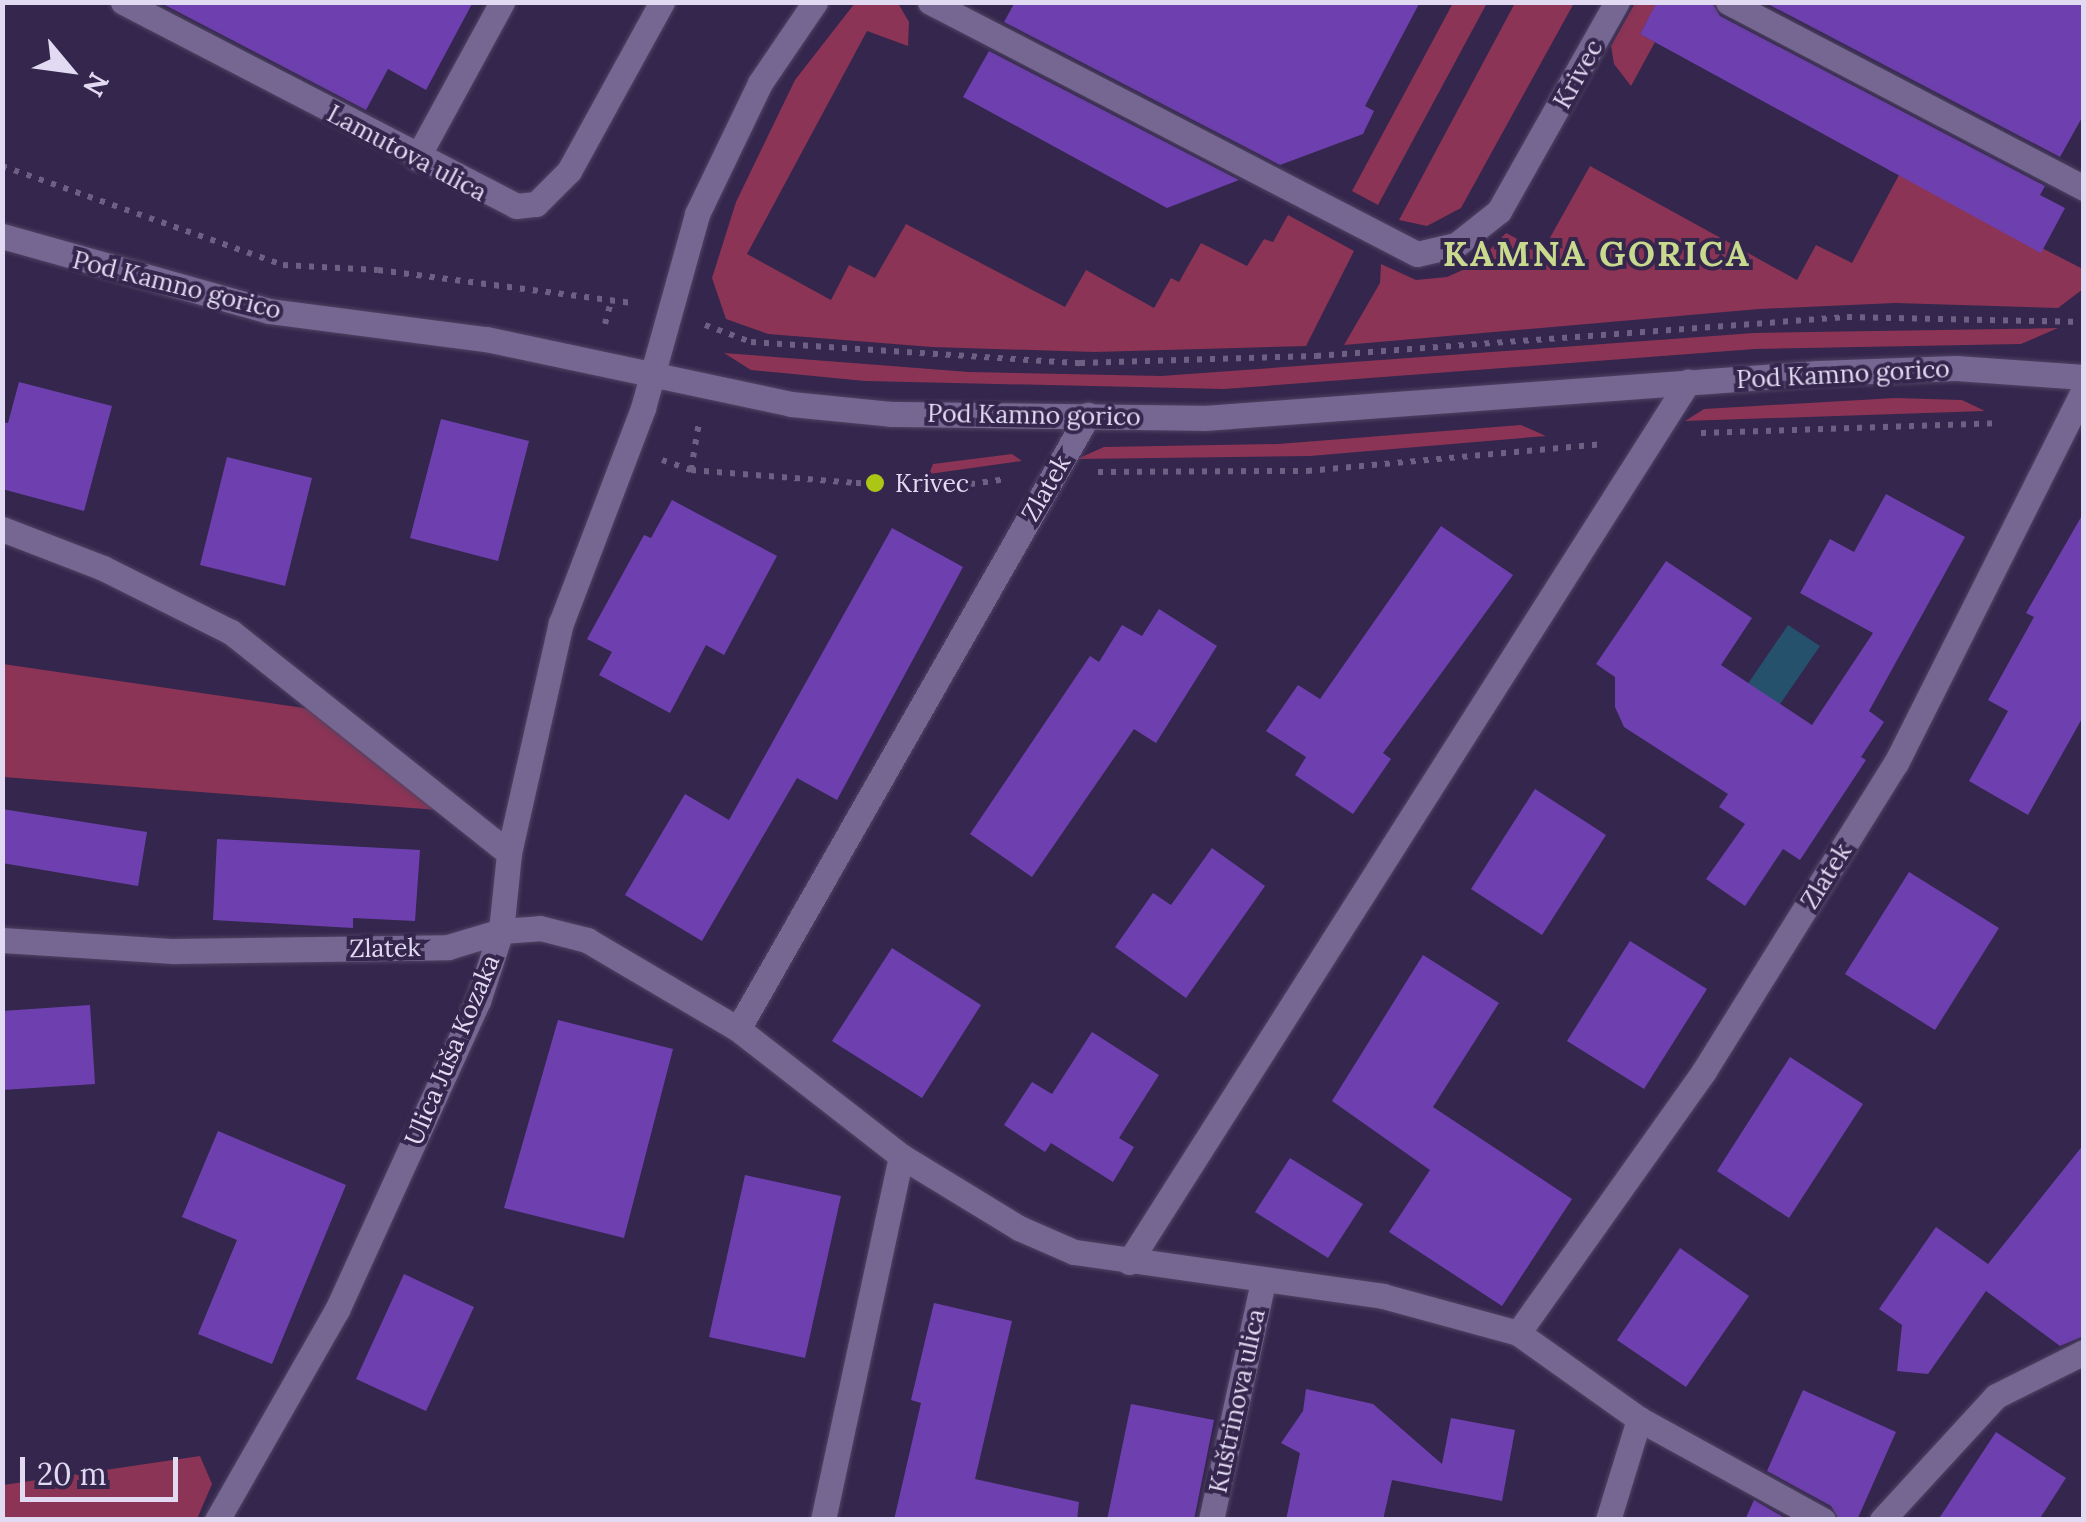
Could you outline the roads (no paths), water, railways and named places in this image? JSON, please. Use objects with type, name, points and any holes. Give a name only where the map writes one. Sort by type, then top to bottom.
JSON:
[{"type":"street","name":"Lamutova ulica","points":[[123,2],[495,200],[536,204],[568,170],[662,2]]},
{"type":"street","points":[[416,158],[502,2]]},
{"type":"street","points":[[650,376],[696,214],[760,83],[815,2]]},
{"type":"street","name":"Krivec","points":[[930,2],[1417,254],[1456,245],[1499,211],[1617,2]]},
{"type":"street","points":[[1728,2],[2084,188]]},
{"type":"street","name":"Pod Kamno gorico","points":[[2,236],[269,311],[486,339],[791,404],[874,412],[1088,416],[1339,410],[1688,382],[1956,368],[2084,377]]},
{"type":"street","name":"Ulica Juša Kozaka","points":[[217,1520],[337,1310],[478,1001],[501,931],[509,853],[561,624],[650,376]]},
{"type":"street","points":[[1129,1262],[1688,382]]},
{"type":"street","name":"Zlatek","points":[[1518,1334],[1704,1071],[1896,763],[2084,388]]},
{"type":"street","name":"Zlatek","points":[[738,1029],[1088,416]]},
{"type":"street","points":[[2,530],[103,568],[230,632],[509,853]]},
{"type":"street","name":"Zlatek","points":[[2,940],[174,951],[448,947],[501,931],[540,928],[587,940],[738,1029],[902,1156],[1018,1228],[1074,1252],[1263,1282],[1384,1296],[1518,1334],[1639,1419],[1823,1520]]},
{"type":"street","points":[[823,1520],[902,1156]]},
{"type":"street","name":"Kuštrinova ulica","points":[[1212,1520],[1263,1282]]},
{"type":"street","points":[[1882,1520],[1996,1396],[2084,1352]]},
{"type":"street","points":[[1608,1520],[1639,1419]]},
{"type":"water","points":[[1788,625],[1820,646],[1778,707],[1747,685]]},
{"type":"place","name":"Krivec","points":[[875,483]]},
{"type":"district","name":"KAMNA GORICA","points":[[1597,254]]}]
